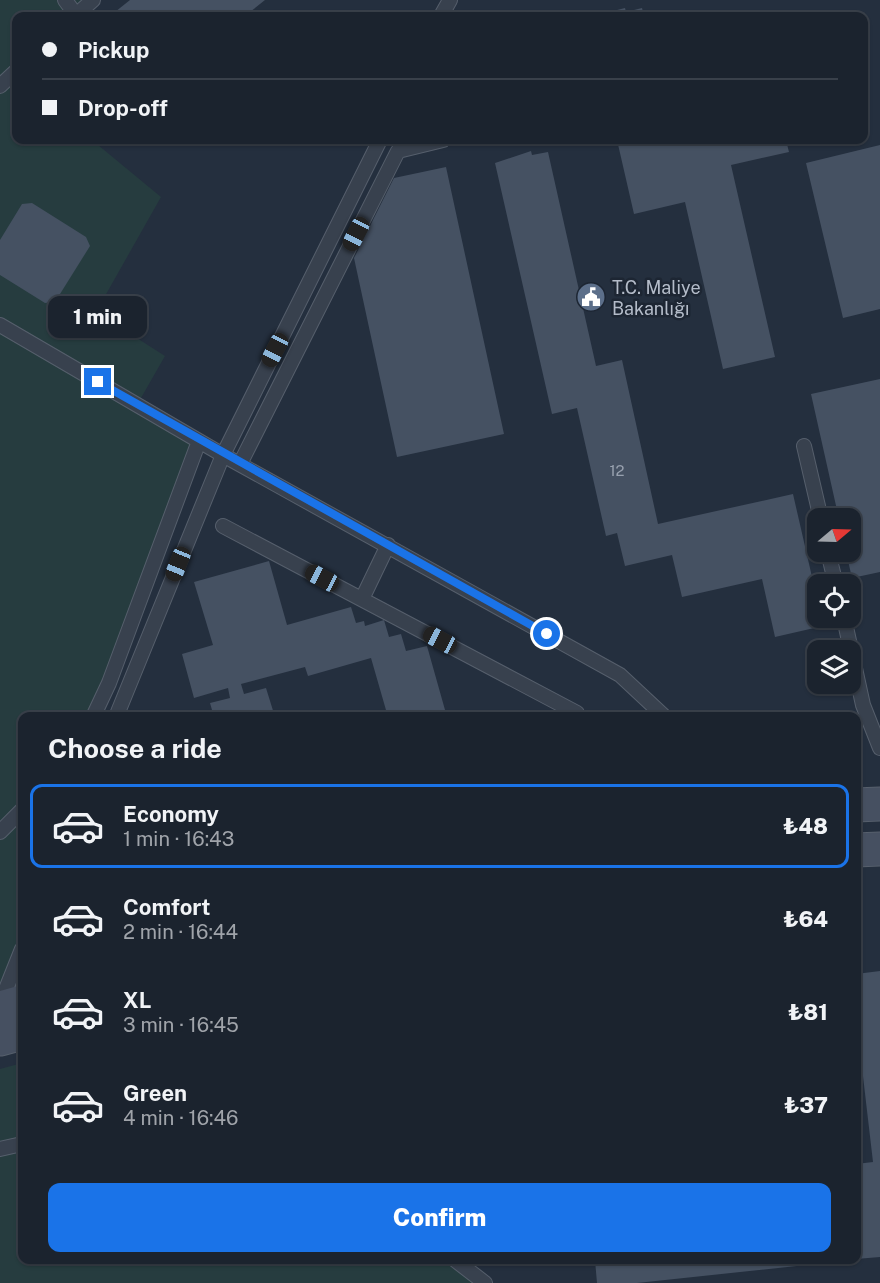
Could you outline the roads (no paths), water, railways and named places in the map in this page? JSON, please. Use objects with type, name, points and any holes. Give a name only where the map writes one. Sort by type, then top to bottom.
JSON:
[{"type":"main road","points":[[861,805],[880,804]]},
{"type":"main road","points":[[861,850],[880,849]]},
{"type":"main road","points":[[0,1006],[18,1003]]},
{"type":"main road","points":[[0,1039],[18,1034]]},
{"type":"lane","points":[[80,12],[93,0]]},
{"type":"lane","points":[[0,86],[12,74]]},
{"type":"lane","points":[[118,712],[223,454],[378,144]]},
{"type":"lane","points":[[240,464],[398,151],[427,144]]},
{"type":"lane","points":[[0,325],[199,441],[620,675],[660,712]]},
{"type":"lane","points":[[96,712],[110,683],[199,441]]},
{"type":"lane","points":[[804,446],[818,508]]},
{"type":"lane","points":[[223,526],[576,712]]},
{"type":"lane","points":[[362,599],[388,545]]},
{"type":"lane","points":[[845,628],[863,705],[880,748]]},
{"type":"lane","points":[[860,712],[863,705]]},
{"type":"lane","points":[[0,832],[18,814]]},
{"type":"lane","points":[[0,1006],[18,959]]},
{"type":"lane","points":[[0,1149],[18,1145]]},
{"type":"lane","points":[[459,1264],[485,1283]]},
{"type":"place","name":"T.C. Maliye Bakanlığı","points":[[591,297]]}]
